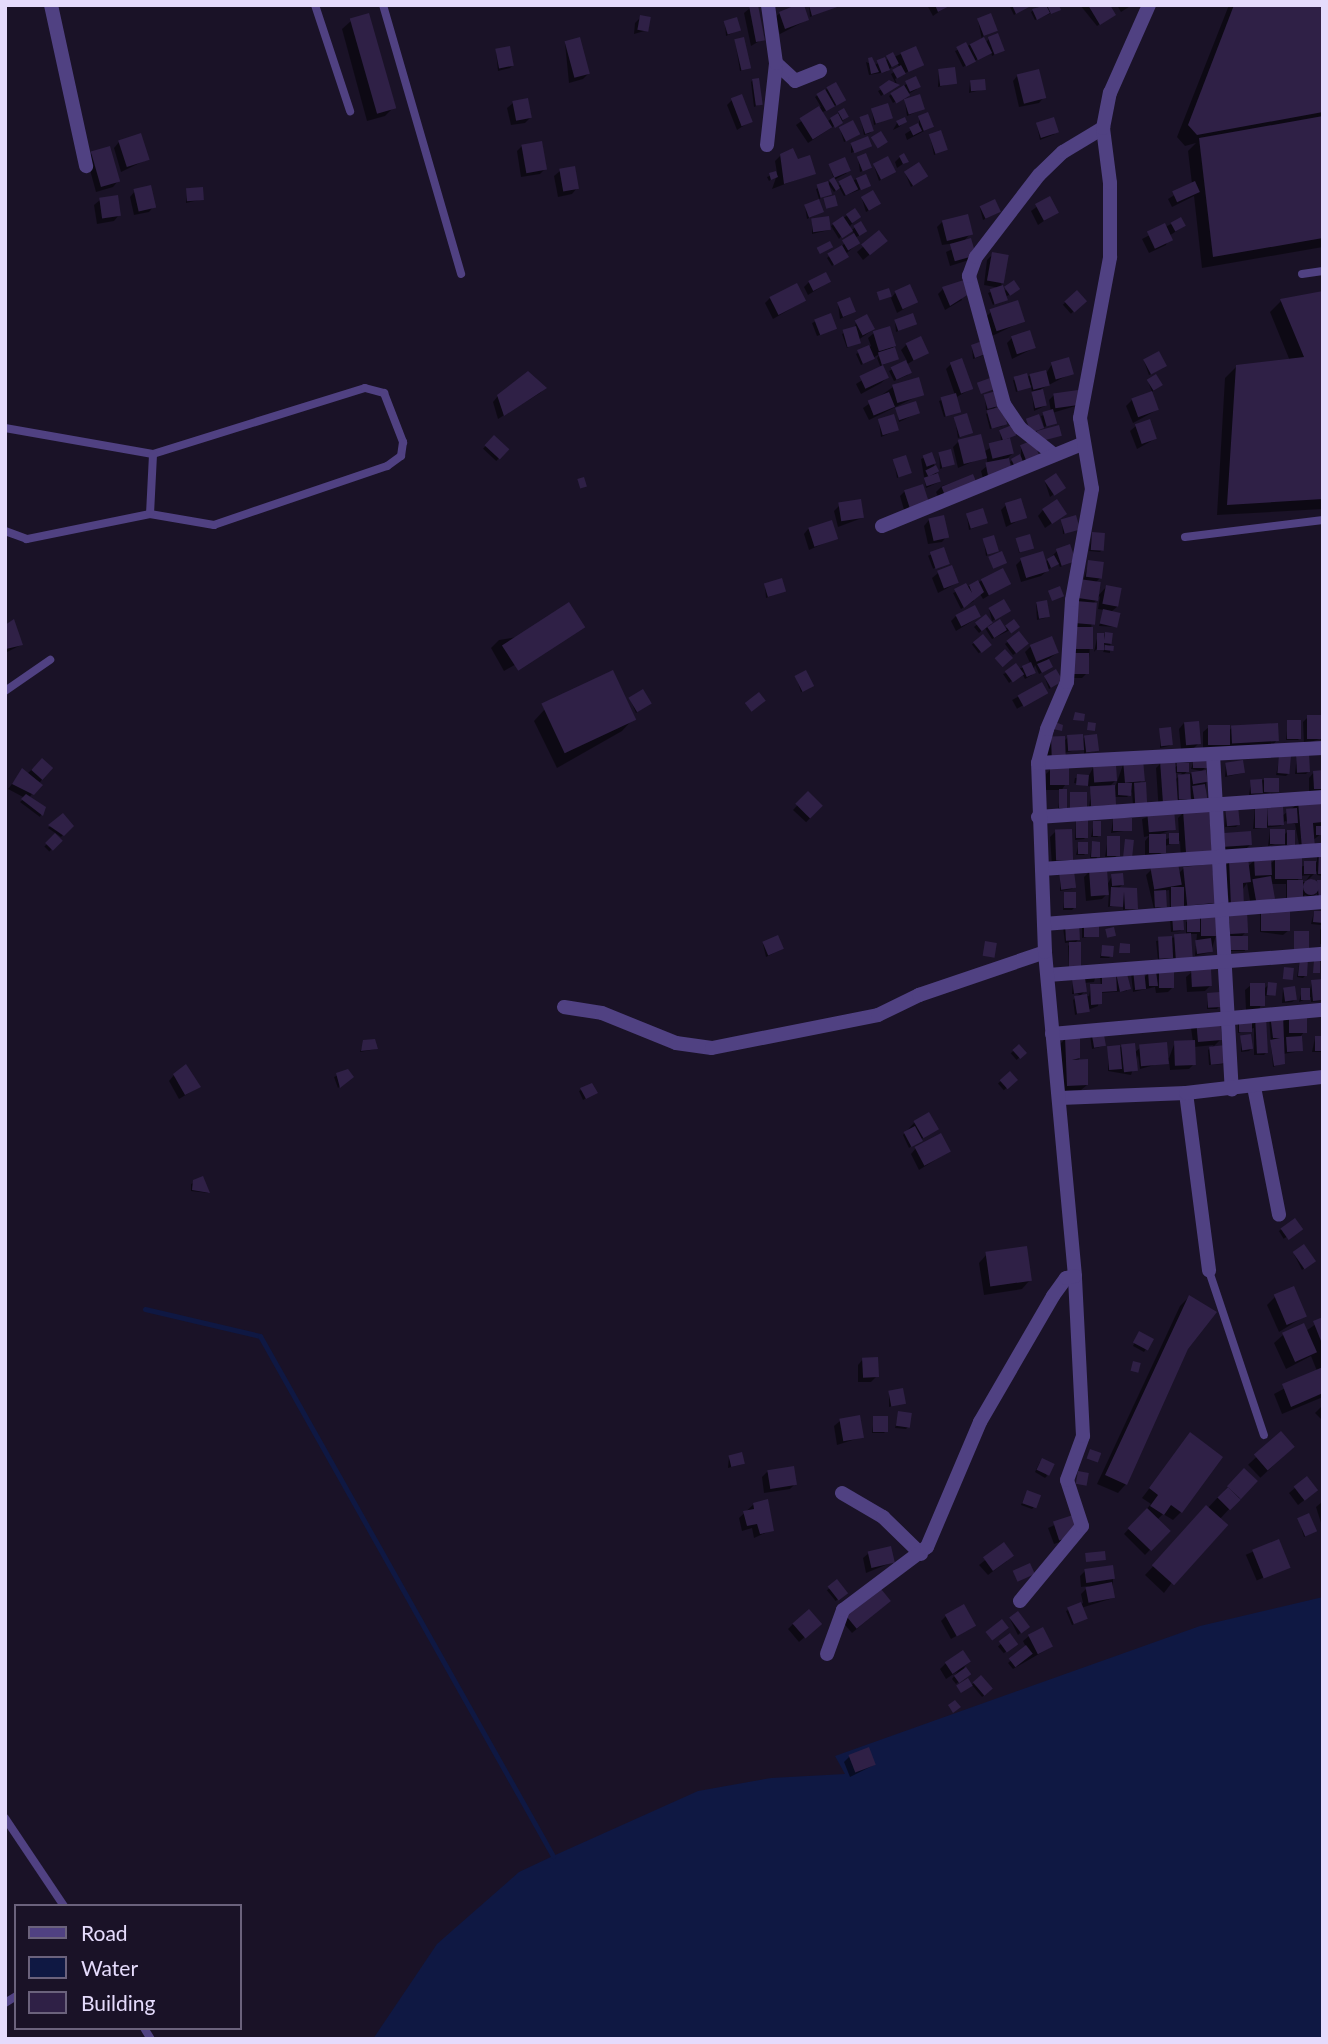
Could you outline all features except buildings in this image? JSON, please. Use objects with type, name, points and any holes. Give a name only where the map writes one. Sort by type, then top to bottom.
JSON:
[{"type":"street","points":[[51,5],[86,166]]},
{"type":"street","points":[[767,145],[776,63],[768,5]]},
{"type":"street","points":[[1020,1601],[1082,1526],[1067,1480],[1083,1436],[1075,1276],[1045,952],[1038,763],[1069,673],[1072,600],[1091,489],[1082,444],[1081,397],[1110,257],[1110,183],[1102,128],[1110,93],[1149,5]]},
{"type":"street","points":[[776,63],[795,81],[820,71]]},
{"type":"street","points":[[1054,454],[1020,428],[1004,404],[970,275],[976,257],[1039,175],[1063,152],[1102,128]]},
{"type":"street","points":[[882,526],[1000,480],[1082,444]]},
{"type":"street","points":[[1038,763],[1323,748]]},
{"type":"street","points":[[1213,754],[1213,805],[1232,1089]]},
{"type":"street","points":[[1038,817],[1323,797]]},
{"type":"street","points":[[1042,869],[1323,850]]},
{"type":"street","points":[[1044,924],[1323,902]]},
{"type":"street","points":[[564,1007],[602,1013],[676,1043],[712,1048],[878,1015],[1045,952]]},
{"type":"street","points":[[1048,975],[1323,954]]},
{"type":"street","points":[[1052,1034],[1227,1015],[1323,1010]]},
{"type":"street","points":[[1060,1098],[1186,1093],[1323,1077]]},
{"type":"street","points":[[1254,1087],[1279,1215]]},
{"type":"street","points":[[1186,1093],[1209,1271]]},
{"type":"street","points":[[827,1654],[843,1610],[922,1554],[980,1422],[1053,1296],[1066,1278],[1075,1276]]},
{"type":"street","points":[[842,1493],[883,1517],[922,1554]]},
{"type":"lane","points":[[315,5],[350,111]]},
{"type":"lane","points":[[383,5],[461,274]]},
{"type":"lane","points":[[1303,274],[1323,271]]},
{"type":"lane","points":[[5,428],[153,454],[365,388],[384,393],[403,442],[401,456],[387,466],[214,525],[150,514],[27,540],[5,531]]},
{"type":"lane","points":[[150,514],[153,454]]},
{"type":"lane","points":[[1185,537],[1323,520]]},
{"type":"lane","points":[[5,691],[50,660]]},
{"type":"lane","points":[[1209,1271],[1264,1435]]},
{"type":"lane","points":[[6,1822],[63,1904]]},
{"type":"water","points":[[1323,1597],[1323,2039],[373,2039],[437,1944],[519,1872],[553,1856],[698,1791],[771,1778],[845,1774],[835,1756],[1200,1626]]},
{"type":"waterway","points":[[145,1309],[260,1336],[553,1856]]}]
